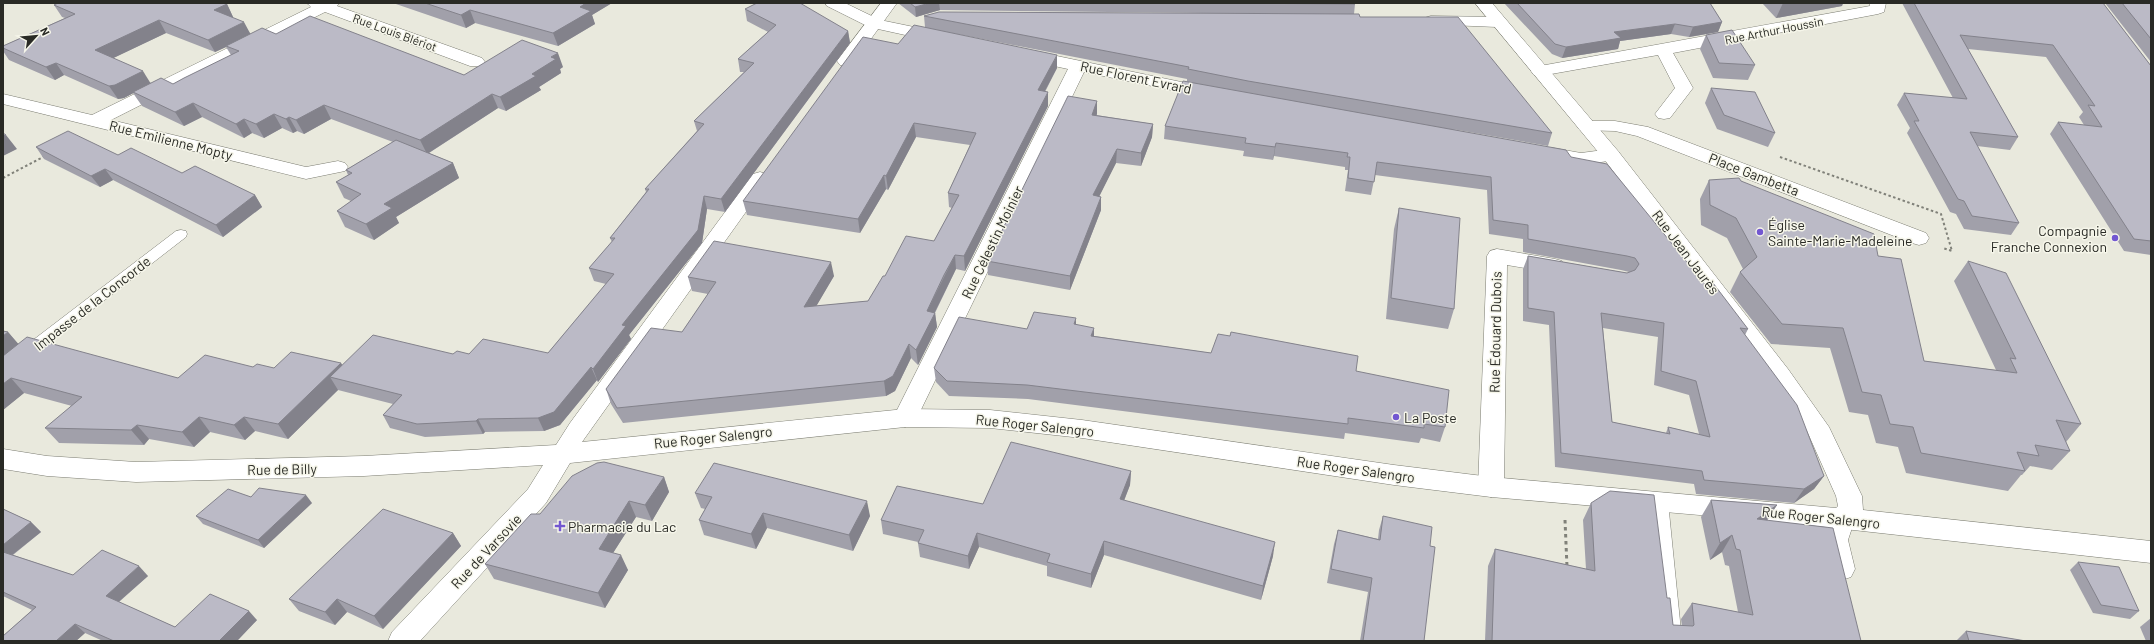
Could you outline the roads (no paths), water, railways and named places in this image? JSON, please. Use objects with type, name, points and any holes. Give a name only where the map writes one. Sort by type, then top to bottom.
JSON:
[{"type":"street","points":[[833,3],[875,24],[950,40]]},
{"type":"street","points":[[835,76],[875,24],[889,3]]},
{"type":"street","name":"Rue Jean Jaurès","points":[[1483,3],[1497,22],[1611,155],[1775,368],[1817,427],[1849,496],[1851,508],[1842,520],[1836,540],[1848,594]]},
{"type":"street","name":"Rue Arthur Houssin","points":[[1664,51],[1878,8],[1879,3]]},
{"type":"street","points":[[95,122],[323,4]]},
{"type":"street","name":"Rue Louis Blériot","points":[[323,4],[476,62]]},
{"type":"street","points":[[905,30],[915,23],[925,20]]},
{"type":"street","points":[[1418,21],[1497,22]]},
{"type":"street","points":[[1540,71],[1664,51],[1684,88],[1664,114]]},
{"type":"street","name":"Rue Florent Evrard","points":[[1010,52],[1223,95]]},
{"type":"street","name":"Rue Célestin Moinier","points":[[905,418],[1078,66]]},
{"type":"street","name":"Rue Emilienne Mopty","points":[[3,99],[306,173],[338,167]]},
{"type":"street","name":"Place Gambetta","points":[[1586,126],[1615,126],[1642,131],[1919,238]]},
{"type":"street","points":[[1534,151],[1581,159],[1611,155]]},
{"type":"street","name":"Rue de Varsovie","points":[[402,641],[537,496],[578,429],[770,165]]},
{"type":"street","name":"Rue Édouard Dubois","points":[[1491,487],[1497,256],[1575,270]]},
{"type":"street","name":"Rue Roger Salengro","points":[[562,454],[905,418],[990,419],[1082,429],[1386,474],[1491,487],[1660,502],[2151,552]]},
{"type":"street","name":"Rue de Billy","points":[[3,459],[47,466],[136,472],[364,466],[562,454]]},
{"type":"lane","name":"Impasse de la Concorde","points":[[3,371],[181,234]]},
{"type":"lane","points":[[1660,502],[1674,641]]},
{"type":"place","name":"Église Sainte-Marie-Madeleine","points":[[1760,232]]},
{"type":"place","name":"Compagnie Franche Connexion","points":[[2115,238]]},
{"type":"place","name":"La Poste","points":[[1396,417]]},
{"type":"place","name":"Pharmacie du Lac","points":[[560,526]]}]
